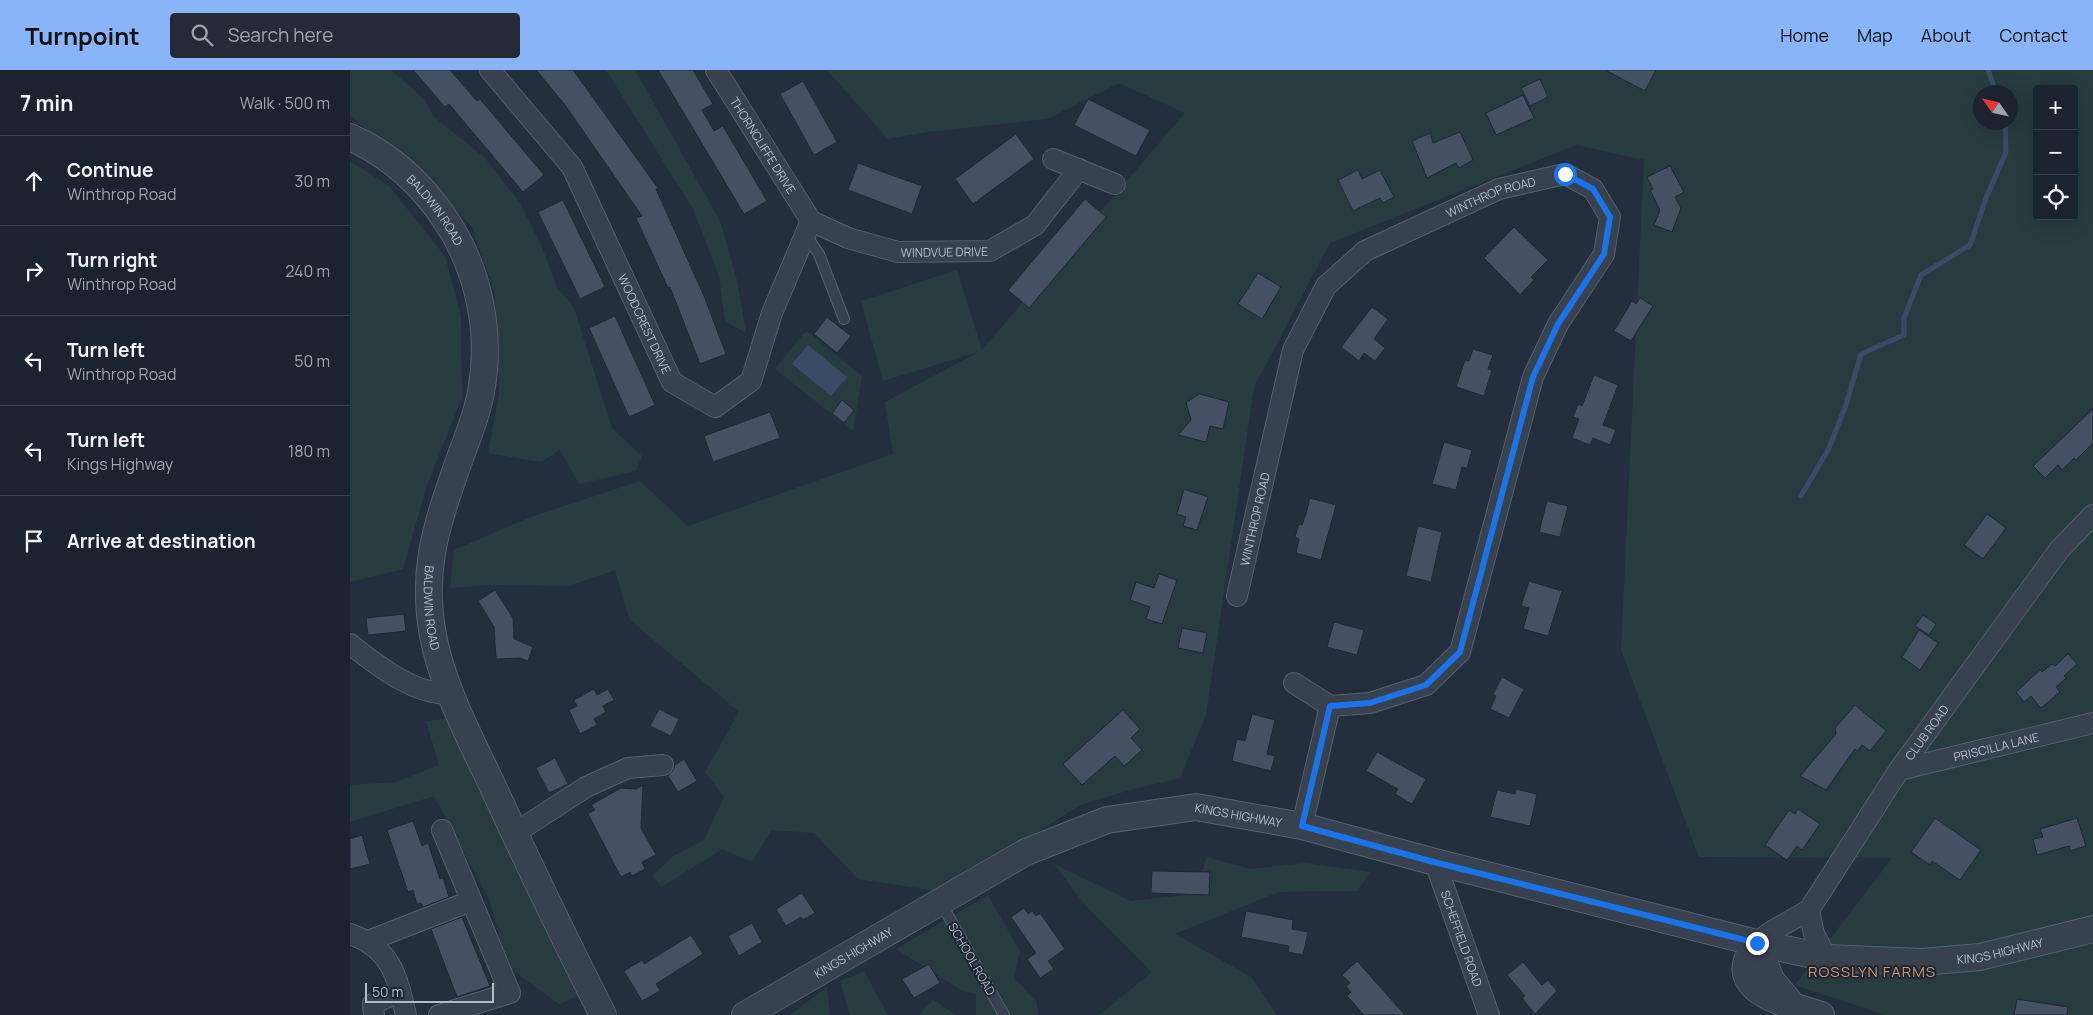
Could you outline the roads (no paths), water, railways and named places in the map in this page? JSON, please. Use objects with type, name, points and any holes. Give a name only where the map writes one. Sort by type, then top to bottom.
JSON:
[{"type":"street","name":"WOODCREST DRIVE","points":[[490,70],[572,167],[672,382],[715,407],[751,381],[772,313],[808,227]]},
{"type":"street","name":"THORNCLIFFE DRIVE","points":[[716,70],[808,227]]},
{"type":"street","name":"BALDWIN ROAD","points":[[350,137],[387,158],[414,179],[430,197],[453,231],[467,260],[478,292],[486,357],[481,393],[473,423],[439,518],[432,547],[428,576],[429,610],[435,648],[450,694],[603,1015]]},
{"type":"street","points":[[1053,159],[1115,184]]},
{"type":"street","name":"WINDVUE DRIVE","points":[[808,227],[898,252],[990,251],[1035,225],[1079,169]]},
{"type":"street","name":"WINTHROP ROAD","points":[[1237,596],[1294,350],[1326,286],[1365,251],[1499,189],[1565,174],[1593,189],[1610,217],[1604,254],[1558,324],[1533,377],[1460,652],[1426,685],[1370,703],[1330,706]]},
{"type":"street","name":"CLUB ROAD","points":[[1757,943],[1769,932],[1809,910],[1899,770],[2059,550],[2093,515]]},
{"type":"street","points":[[350,644],[370,659],[422,689],[437,694],[450,694]]},
{"type":"street","points":[[1294,683],[1330,706],[1302,826]]},
{"type":"street","name":"PRISCILLA LANE","points":[[1899,770],[2093,723]]},
{"type":"street","points":[[515,833],[594,783],[628,768],[663,765]]},
{"type":"street","name":"KINGS HIGHWAY","points":[[745,1015],[1026,852],[1107,820],[1196,807],[1302,826],[1434,862],[1757,943],[1827,958],[1922,962],[1980,957],[2093,929]]},
{"type":"street","points":[[439,1015],[510,993],[442,830]]},
{"type":"street","name":"SCHEFFIELD ROAD","points":[[1434,862],[1489,1015]]},
{"type":"street","points":[[359,938],[472,901]]},
{"type":"street","points":[[1809,910],[1814,934],[1827,958]]},
{"type":"street","points":[[359,938],[387,958],[396,976],[406,1015]]},
{"type":"street","points":[[1757,943],[1747,960],[1746,971],[1752,983],[1765,996],[1775,1002],[1792,1004],[1821,1015]]},
{"type":"street","points":[[374,1015],[374,1004],[400,991]]},
{"type":"lane","points":[[808,227],[844,319]]},
{"type":"lane","name":"SCHOOL ROAD","points":[[941,903],[1004,1015]]},
{"type":"water","points":[[808,345],[847,377],[831,396],[792,364]]},
{"type":"waterway","points":[[1988,70],[1993,85]]},
{"type":"waterway","points":[[1801,496],[1829,448],[1846,405],[1861,354],[1904,335],[1904,318],[1921,275],[1970,245],[1986,198],[2006,152],[2005,130]]},
{"type":"district","name":"ROSSLYN FARMS","points":[[1872,971]]}]
